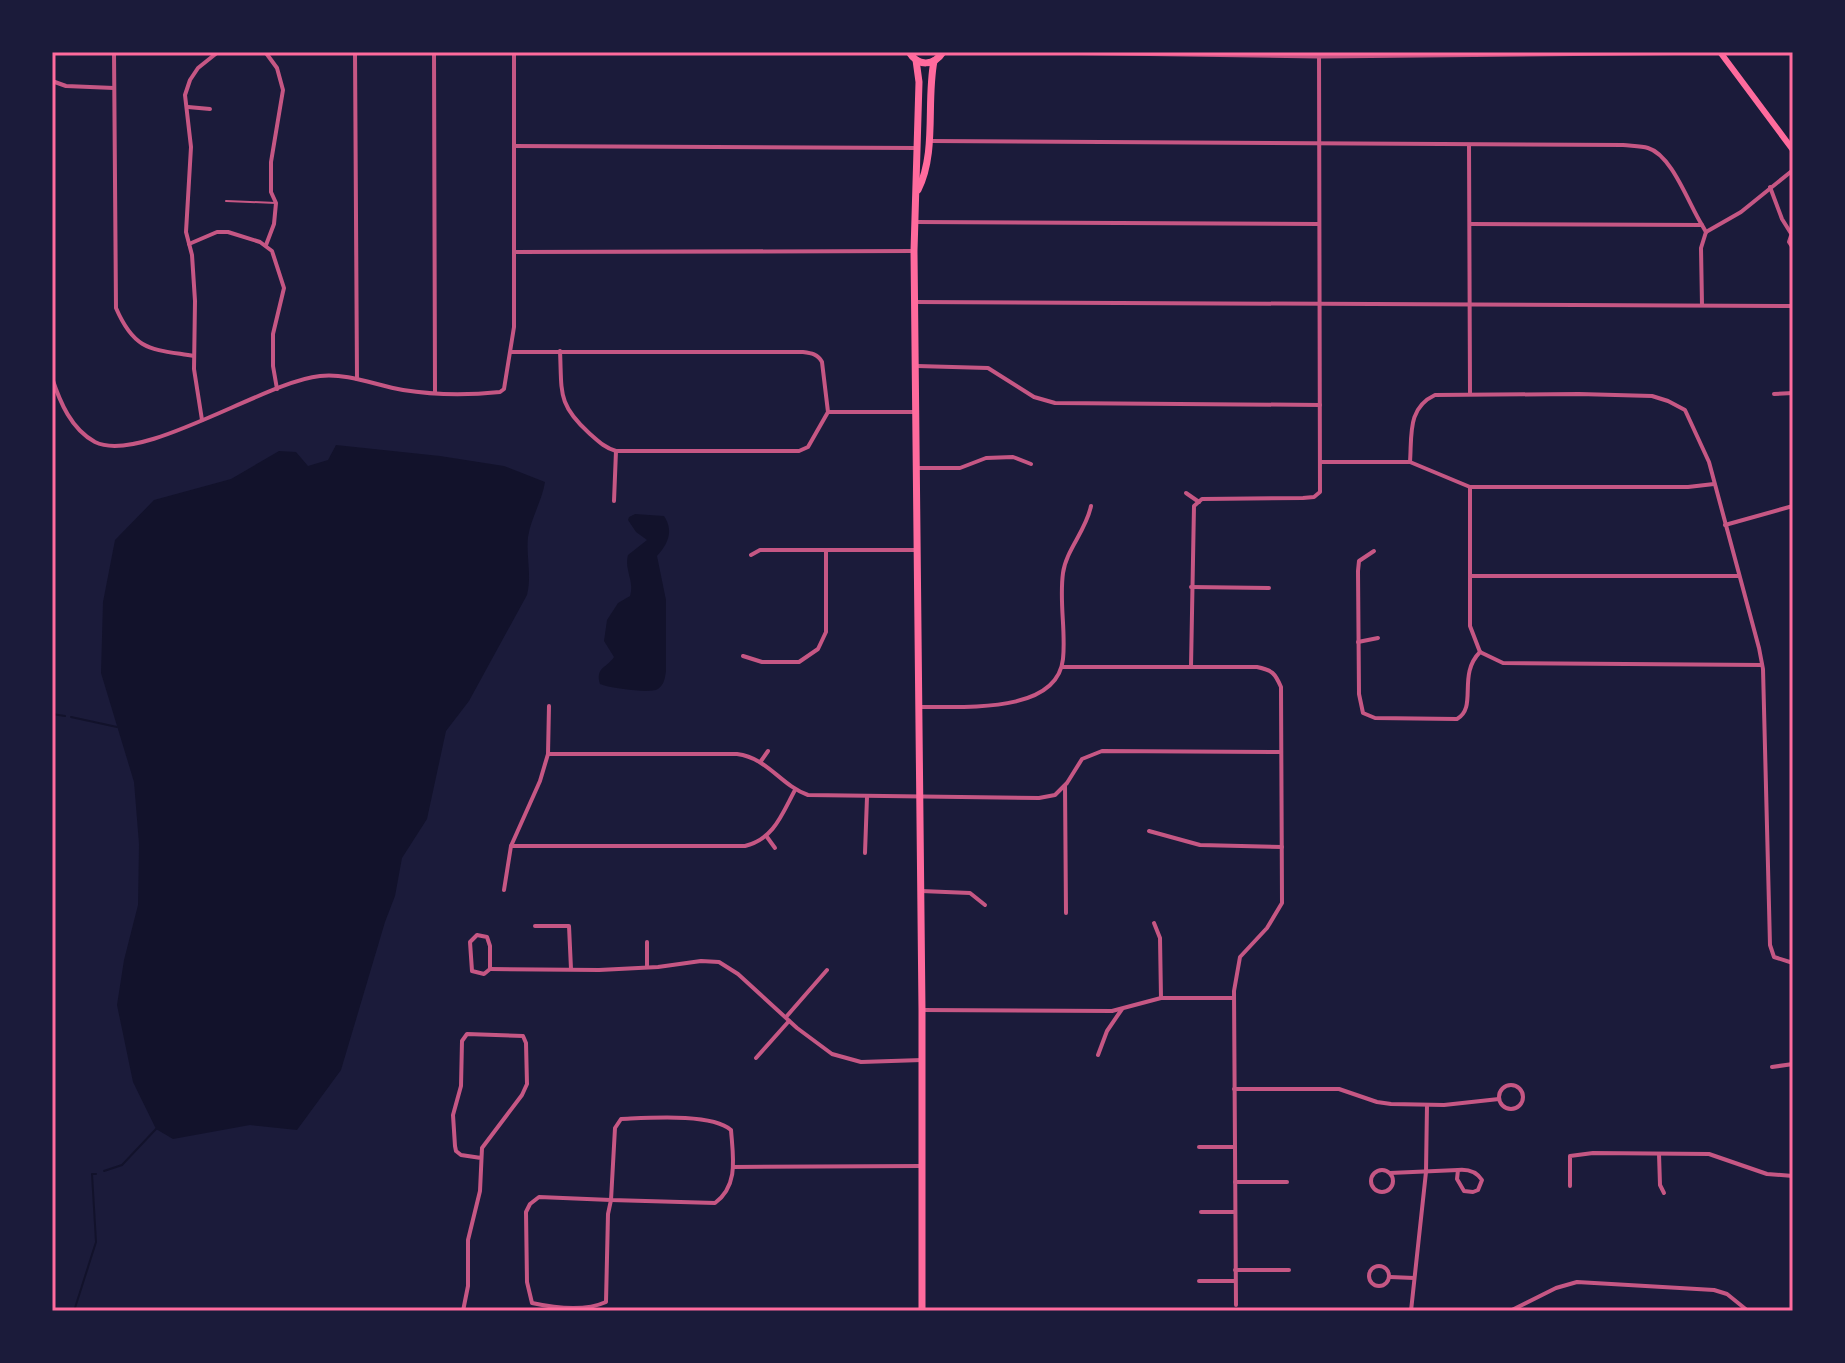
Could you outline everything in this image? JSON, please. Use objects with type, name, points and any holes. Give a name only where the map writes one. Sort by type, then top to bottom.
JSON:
[{"type":"main road","points":[[917,192],[926,175],[934,61],[943,52]]},
{"type":"main road","points":[[1722,53],[1793,150]]},
{"type":"main road","points":[[910,54],[922,63],[934,61]]},
{"type":"main road","points":[[910,54],[919,82],[914,175],[917,192],[914,302],[922,1311]]},
{"type":"street","points":[[114,52],[116,308],[124,327],[136,341],[149,348],[194,356]]},
{"type":"street","points":[[202,420],[196,390],[195,301],[186,232],[191,147],[185,95],[198,68],[218,52]]},
{"type":"street","points":[[265,52],[277,68],[283,90],[271,154],[271,192],[276,203],[274,224],[266,245]]},
{"type":"street","points":[[355,52],[357,379]]},
{"type":"street","points":[[434,52],[435,392]]},
{"type":"street","points":[[52,378],[60,401],[75,426],[97,443],[128,445],[202,420],[307,377],[323,375],[435,392],[500,392],[504,389],[514,327],[514,52]]},
{"type":"street","points":[[1044,52],[1722,53]]},
{"type":"street","points":[[1191,667],[1194,506],[1202,499],[1314,497],[1320,492],[1319,54]]},
{"type":"street","points":[[52,81],[66,86],[114,88]]},
{"type":"street","points":[[187,107],[210,109]]},
{"type":"street","points":[[928,141],[1320,142],[1623,145],[1649,148],[1659,153],[1669,165],[1706,232]]},
{"type":"street","points":[[1469,145],[1470,394]]},
{"type":"street","points":[[514,146],[917,148]]},
{"type":"street","points":[[1702,305],[1701,248],[1706,232],[1741,212],[1793,170]]},
{"type":"street","points":[[1770,187],[1782,219],[1792,234],[1789,242],[1793,248]]},
{"type":"street","points":[[915,222],[1319,224]]},
{"type":"street","points":[[1470,224],[1702,225]]},
{"type":"street","points":[[189,244],[217,232],[228,232],[266,245],[272,251],[284,288],[273,334],[277,389]]},
{"type":"street","points":[[514,252],[914,251]]},
{"type":"street","points":[[914,302],[1793,306]]},
{"type":"street","points":[[511,352],[560,351],[810,353],[822,362],[828,412],[808,447],[799,451],[616,451],[607,448],[589,433],[564,406],[560,351]]},
{"type":"street","points":[[915,366],[988,368],[1034,397],[1055,403],[1320,405]]},
{"type":"street","points":[[1774,394],[1793,393]]},
{"type":"street","points":[[1410,462],[1412,418],[1424,400],[1435,395],[1652,396],[1685,410],[1709,462],[1762,665],[1770,945],[1774,957],[1785,963],[1793,963]]},
{"type":"street","points":[[828,412],[915,412]]},
{"type":"street","points":[[614,501],[616,451]]},
{"type":"street","points":[[915,468],[960,468],[986,458],[1013,457],[1031,464]]},
{"type":"street","points":[[1321,462],[1410,462],[1470,487],[1688,487],[1714,484]]},
{"type":"street","points":[[1470,487],[1470,626],[1480,652],[1503,663],[1762,665]]},
{"type":"street","points":[[1186,493],[1199,502]]},
{"type":"street","points":[[919,707],[991,706],[1046,691],[1055,682],[1062,667],[1063,571],[1089,519],[1091,506]]},
{"type":"street","points":[[1725,525],[1793,506]]},
{"type":"street","points":[[751,555],[760,550],[916,550]]},
{"type":"street","points":[[743,656],[762,662],[799,662],[813,655],[822,644],[826,632],[826,550]]},
{"type":"street","points":[[1374,551],[1359,561],[1359,703],[1366,716],[1457,719],[1467,709],[1469,666],[1480,652]]},
{"type":"street","points":[[1470,576],[1739,576]]},
{"type":"street","points":[[1191,587],[1269,588]]},
{"type":"street","points":[[1358,642],[1378,638]]},
{"type":"street","points":[[1062,667],[1257,667],[1275,674],[1281,687],[1282,903],[1267,928],[1240,957],[1234,998],[1236,1305]]},
{"type":"street","points":[[504,890],[511,846],[540,781],[548,754],[549,706]]},
{"type":"street","points":[[761,761],[768,751]]},
{"type":"street","points":[[548,754],[745,755],[761,761],[795,790],[828,797],[1039,798],[1055,795],[1065,786],[1082,759],[1102,751],[1281,752]]},
{"type":"street","points":[[1065,786],[1066,913]]},
{"type":"street","points":[[511,846],[752,845],[767,837],[777,825],[795,790]]},
{"type":"street","points":[[865,853],[867,797]]},
{"type":"street","points":[[1149,831],[1200,845],[1282,847]]},
{"type":"street","points":[[767,837],[775,848]]},
{"type":"street","points":[[921,891],[970,893],[985,905]]},
{"type":"street","points":[[1154,923],[1160,938],[1161,998]]},
{"type":"street","points":[[535,926],[569,926],[571,970]]},
{"type":"street","points":[[490,969],[489,941],[483,935],[473,936],[469,952],[472,971],[484,974],[490,969],[571,970],[719,962],[738,974],[818,1046],[845,1059],[861,1062],[922,1060]]},
{"type":"street","points":[[647,942],[647,967]]},
{"type":"street","points":[[756,1058],[827,970]]},
{"type":"street","points":[[922,1010],[1062,1012],[1122,1009],[1161,998],[1234,998]]},
{"type":"street","points":[[1098,1055],[1107,1031],[1122,1009]]},
{"type":"street","points":[[463,1311],[468,1286],[468,1240],[480,1191],[482,1148],[527,1084],[526,1043],[523,1036],[467,1034],[462,1041],[461,1086],[453,1115],[455,1146],[461,1155],[481,1158]]},
{"type":"street","points":[[1772,1067],[1793,1064]]},
{"type":"street","points":[[1506,1085],[1518,1086],[1523,1093],[1523,1101],[1514,1109],[1506,1108],[1499,1099],[1500,1091],[1506,1085]]},
{"type":"street","points":[[1234,1089],[1329,1088],[1377,1102],[1427,1105],[1499,1099]]},
{"type":"street","points":[[1411,1311],[1426,1172],[1427,1105]]},
{"type":"street","points":[[611,1200],[539,1197],[530,1204],[526,1212],[527,1282],[532,1303],[576,1308],[595,1307],[606,1302],[608,1214],[611,1200],[613,1189],[615,1128],[621,1119],[697,1120],[725,1124],[731,1130],[732,1181],[725,1195],[715,1203],[611,1200]]},
{"type":"street","points":[[1199,1147],[1235,1147]]},
{"type":"street","points":[[1659,1154],[1660,1185],[1664,1193]]},
{"type":"street","points":[[1570,1186],[1570,1156],[1716,1154],[1757,1171],[1775,1176],[1793,1176]]},
{"type":"street","points":[[733,1167],[922,1166]]},
{"type":"street","points":[[1390,1173],[1393,1182],[1390,1188],[1384,1191],[1374,1189],[1371,1183],[1374,1173],[1383,1170],[1390,1173],[1458,1170],[1473,1171],[1479,1175],[1482,1180],[1478,1190],[1464,1191],[1457,1179],[1458,1170]]},
{"type":"street","points":[[1235,1182],[1287,1182]]},
{"type":"street","points":[[1201,1212],[1235,1212]]},
{"type":"street","points":[[1380,1266],[1388,1270],[1390,1277],[1385,1285],[1379,1286],[1373,1284],[1369,1275],[1374,1267],[1380,1266]]},
{"type":"street","points":[[1235,1270],[1289,1270]]},
{"type":"street","points":[[1390,1277],[1414,1278]]},
{"type":"street","points":[[1199,1281],[1235,1281]]},
{"type":"street","points":[[1510,1311],[1556,1288],[1577,1282],[1714,1290],[1727,1294],[1748,1311]]},
{"type":"lane","points":[[226,201],[276,203]]},
{"type":"shaded area","points":[[336,445],[504,466],[545,482],[528,537],[527,595],[469,701],[446,731],[427,819],[402,858],[395,896],[341,1070],[297,1130],[250,1125],[173,1139],[156,1129],[133,1082],[117,1005],[138,905],[139,844],[134,782],[101,673],[103,602],[115,540],[154,500],[231,479],[279,451],[296,452],[308,466],[328,460]]},
{"type":"shaded area","points":[[635,514],[664,516],[669,527],[667,542],[657,556],[666,600],[665,679],[658,689],[647,691],[606,686],[600,684],[599,678],[600,671],[614,657],[604,641],[607,620],[618,603],[630,596],[628,555],[647,540],[636,532],[628,520]]},
{"type":"waterway","points":[[52,714],[65,716]]},
{"type":"waterway","points":[[71,717],[117,727]]},
{"type":"waterway","points":[[104,1171],[122,1165],[156,1129]]},
{"type":"waterway","points":[[74,1311],[96,1242],[92,1174],[96,1174]]}]
